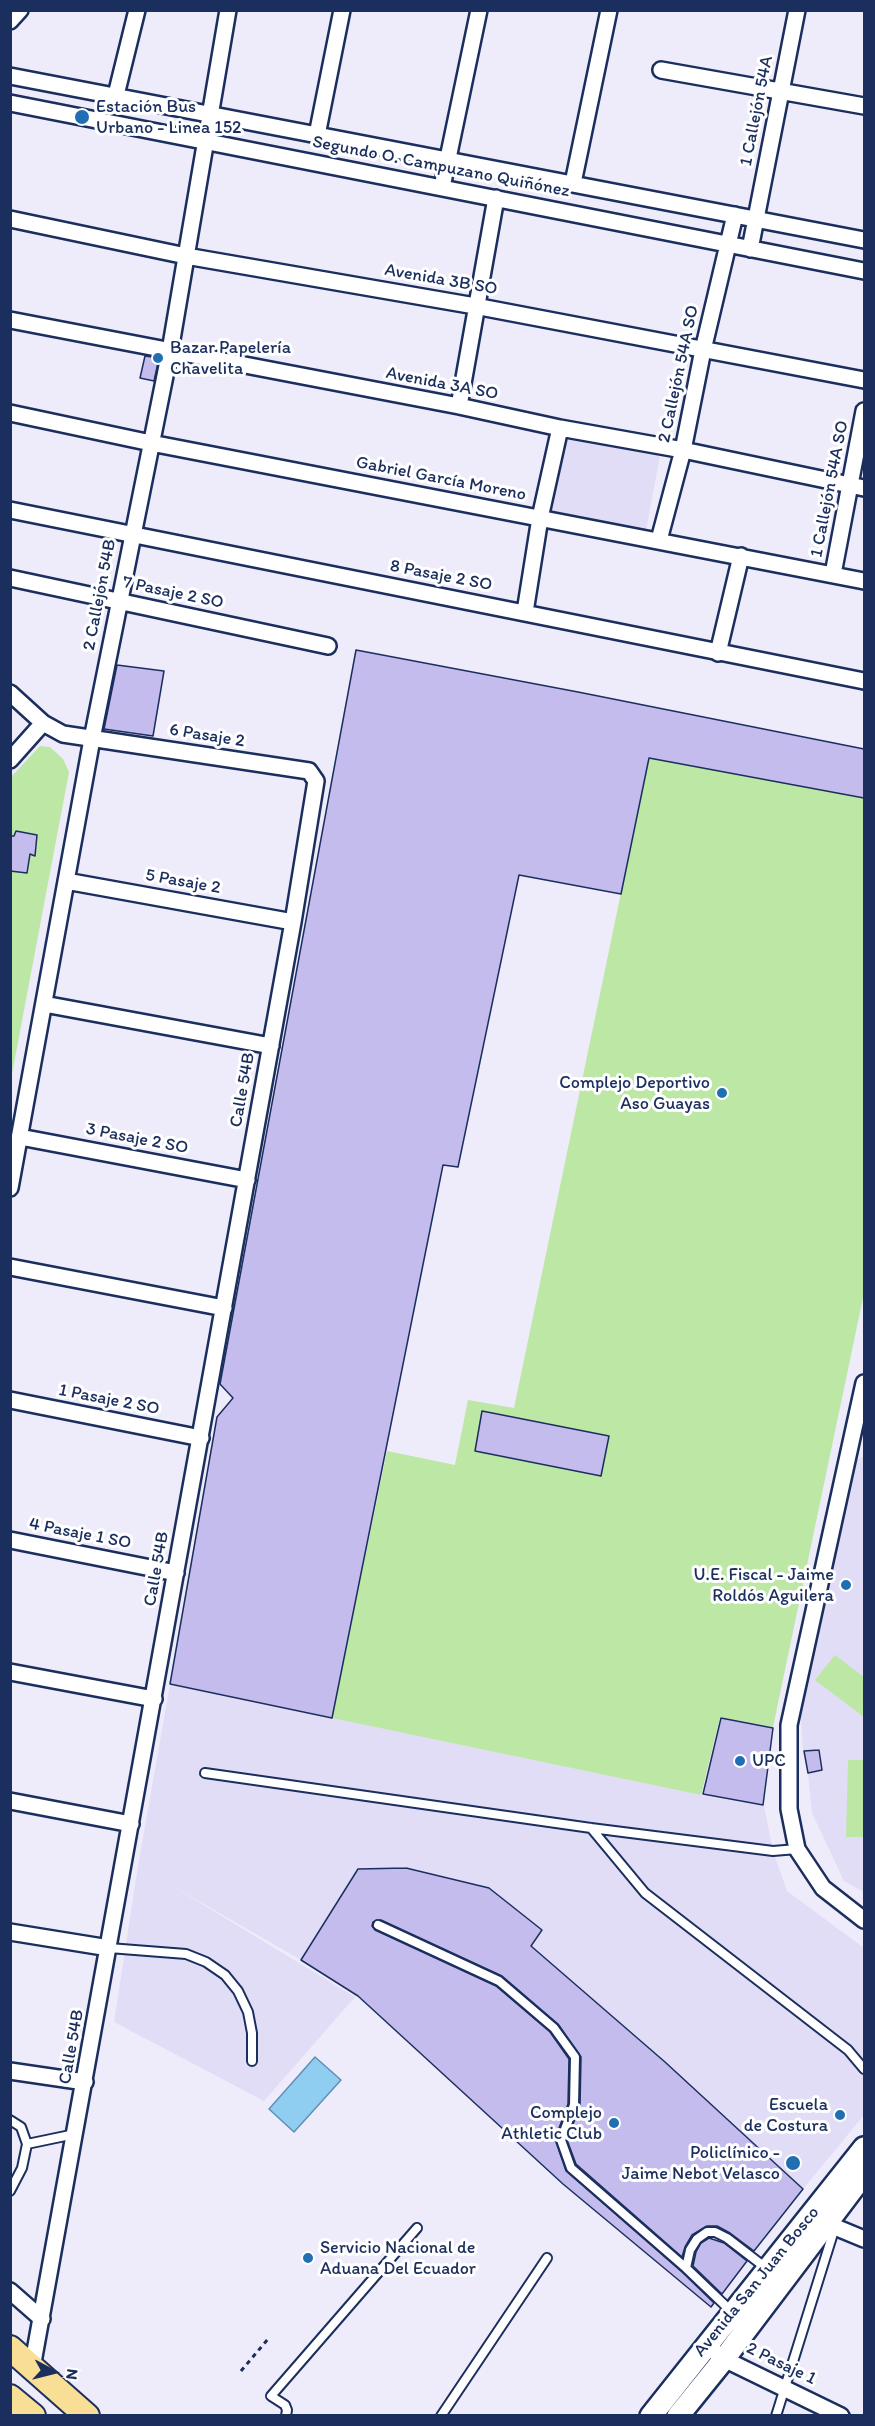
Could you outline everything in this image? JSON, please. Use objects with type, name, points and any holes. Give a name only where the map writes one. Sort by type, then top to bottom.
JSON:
[{"type":"main road","points":[[10,2348],[87,2415]]},
{"type":"main road","points":[[10,2397],[33,2415]]},
{"type":"street","points":[[10,21],[20,10]]},
{"type":"street","points":[[116,95],[137,10]]},
{"type":"street","name":"2 Callejón 54B","points":[[10,1188],[92,738],[170,351],[228,10]]},
{"type":"street","points":[[317,135],[342,10]]},
{"type":"street","points":[[442,187],[478,10]]},
{"type":"street","points":[[573,183],[609,10]]},
{"type":"street","name":"1 Callejón 54A","points":[[750,249],[797,10]]},
{"type":"street","points":[[661,70],[864,106]]},
{"type":"street","name":"Segundo O. Campuzano Quiñónez","points":[[10,76],[864,240]]},
{"type":"street","name":"Segundo O. Campuzano Quiñónez","points":[[10,103],[864,271]]},
{"type":"street","points":[[459,406],[495,198]]},
{"type":"street","name":"2 Callejón 54A SO","points":[[659,540],[683,450],[703,350],[735,215]]},
{"type":"street","name":"Avenida 3B SO","points":[[10,219],[186,256],[475,306],[864,380]]},
{"type":"street","name":"Avenida 3A SO","points":[[10,320],[683,450],[864,488]]},
{"type":"street","name":"1 Callejón 54A SO","points":[[834,574],[864,411]]},
{"type":"street","name":"Gabriel García Moreno","points":[[10,413],[152,443],[864,581]]},
{"type":"street","points":[[525,612],[540,518],[560,428]]},
{"type":"street","name":"8 Pasaje 2 SO","points":[[10,510],[864,681]]},
{"type":"street","points":[[718,653],[741,556]]},
{"type":"street","name":"7 Pasaje 2 SO","points":[[10,578],[328,646]]},
{"type":"street","name":"6 Pasaje 2","points":[[10,693],[43,723],[63,734],[309,771],[314,776]]},
{"type":"street","points":[[10,760],[43,723]]},
{"type":"street","name":"Calle 54B","points":[[32,2368],[293,922],[316,781],[314,776]]},
{"type":"street","name":"5 Pasaje 2","points":[[66,881],[293,922]]},
{"type":"street","points":[[44,1004],[271,1046]]},
{"type":"street","name":"3 Pasaje 2 SO","points":[[20,1137],[247,1180]]},
{"type":"street","points":[[10,1267],[224,1308]]},
{"type":"street","points":[[864,1383],[859,1434],[789,1725],[789,1809],[796,1849],[823,1888],[864,1920]]},
{"type":"street","name":"1 Pasaje 2 SO","points":[[10,1400],[201,1438]]},
{"type":"street","name":"4 Pasaje 1 SO","points":[[10,1540],[176,1573]]},
{"type":"street","points":[[10,1672],[154,1699]]},
{"type":"street","points":[[10,1801],[131,1824]]},
{"type":"street","points":[[10,1932],[109,1948]]},
{"type":"street","points":[[10,2071],[85,2082]]},
{"type":"street","name":"Avenida San Juan Bosco","points":[[678,2415],[724,2359],[826,2220],[854,2179],[864,2148]]},
{"type":"street","points":[[826,2220],[864,2239]]},
{"type":"street","name":"Avenida San Juan Bosco","points":[[651,2415],[768,2269],[826,2220]]},
{"type":"street","points":[[10,2291],[42,2319]]},
{"type":"street","name":"2 Pasaje 1","points":[[706,2345],[724,2359],[841,2415]]},
{"type":"lane","points":[[205,1773],[591,1828],[773,1851],[796,1849]]},
{"type":"lane","points":[[591,1828],[645,1893],[848,2050],[864,2069]]},
{"type":"lane","points":[[378,1925],[499,1981],[554,2028],[575,2056],[574,2105],[561,2140],[571,2168],[686,2268],[732,2313]]},
{"type":"lane","points":[[109,1948],[186,1954],[206,1962],[225,1975],[238,1991],[248,2012],[252,2033],[252,2061]]},
{"type":"lane","points":[[10,2120],[21,2127],[27,2144],[22,2168],[10,2191]]},
{"type":"lane","points":[[27,2144],[76,2134]]},
{"type":"lane","points":[[776,2415],[785,2388],[826,2220]]},
{"type":"lane","points":[[286,2415],[285,2405],[271,2396],[417,2228]]},
{"type":"lane","points":[[686,2268],[690,2250],[697,2239],[707,2232],[715,2232],[727,2238],[768,2269]]},
{"type":"lane","points":[[441,2415],[547,2258]]},
{"type":"path","points":[[241,2371],[268,2339]]},
{"type":"shaded area","points":[[564,434],[661,450],[646,530],[547,512]]},
{"type":"shaded area","name":"U.E. Fiscal - Jaime Roldós Aguilera","points":[[864,1456],[864,1892],[844,1881],[812,1813],[808,1773],[822,1770],[820,1749],[803,1751],[800,1708],[854,1462]]},
{"type":"shaded area","points":[[170,1684],[701,1795],[764,1806],[773,1851],[787,1891],[864,1948],[864,2115],[803,2189],[531,1946],[542,1930],[489,1888],[406,1868],[358,1869],[301,1960],[169,1884],[355,1997],[264,2101],[114,2022],[138,1866]]},
{"type":"green space","points":[[40,746],[50,747],[63,759],[69,772],[11,1079],[11,777]]},
{"type":"green space","name":"Complejo Deportivo Aso Guayas","points":[[649,758],[864,798],[864,1293],[773,1727],[720,1717],[701,1795],[332,1718],[387,1451],[455,1465],[468,1400],[514,1408]]},
{"type":"green space","points":[[835,1655],[864,1677],[864,1717],[815,1680]]},
{"type":"green space","points":[[848,1760],[864,1760],[864,1837],[846,1837]]},
{"type":"water","points":[[315,2057],[341,2080],[294,2132],[269,2109]]},
{"type":"building","points":[[145,356],[159,358],[154,381],[140,378]]},
{"type":"building","points":[[356,650],[864,749],[864,798],[649,758],[621,894],[519,875],[458,1167],[443,1165],[332,1718],[170,1684],[217,1417],[233,1398],[220,1384]]},
{"type":"building","points":[[117,665],[164,671],[153,736],[104,729]]},
{"type":"building","points":[[16,831],[37,835],[35,856],[30,854],[27,873],[10,871],[10,836],[14,836]]},
{"type":"building","points":[[482,1411],[609,1436],[601,1476],[475,1451]]},
{"type":"building","name":"UPC","points":[[721,1718],[773,1728],[763,1805],[703,1794]]},
{"type":"building","points":[[819,1750],[822,1770],[808,1773],[804,1751]]},
{"type":"building","name":"Complejo Athletic Club","points":[[406,1868],[489,1888],[542,1930],[531,1946],[665,2062],[803,2189],[754,2251],[717,2226],[707,2226],[692,2235],[682,2257],[576,2164],[567,2140],[580,2106],[581,2057],[558,2024],[502,1976],[381,1920],[373,1922],[372,1926],[375,1930],[496,1986],[550,2032],[569,2059],[568,2104],[555,2139],[566,2171],[682,2272],[714,2303],[711,2307],[563,2184],[358,1996],[301,1960],[358,1869]]},
{"type":"building","points":[[709,2238],[724,2243],[747,2261],[722,2294],[693,2266],[701,2243]]},
{"type":"place","name":"Estación Bus Urbano - Linea 152","points":[[82,117]]},
{"type":"place","name":"Bazar Papelería Chavelita","points":[[158,358]]},
{"type":"place","name":"Complejo Deportivo Aso Guayas","points":[[722,1093]]},
{"type":"place","name":"U.E. Fiscal - Jaime Roldós Aguilera","points":[[846,1585]]},
{"type":"place","name":"UPC","points":[[740,1761]]},
{"type":"place","name":"Escuela de Costura","points":[[840,2115]]},
{"type":"place","name":"Complejo Athletic Club","points":[[614,2123]]},
{"type":"place","name":"Policlínico - Jaime Nebot Velasco","points":[[793,2163]]},
{"type":"place","name":"Servicio Nacional de Aduana Del Ecuador","points":[[308,2258]]}]
